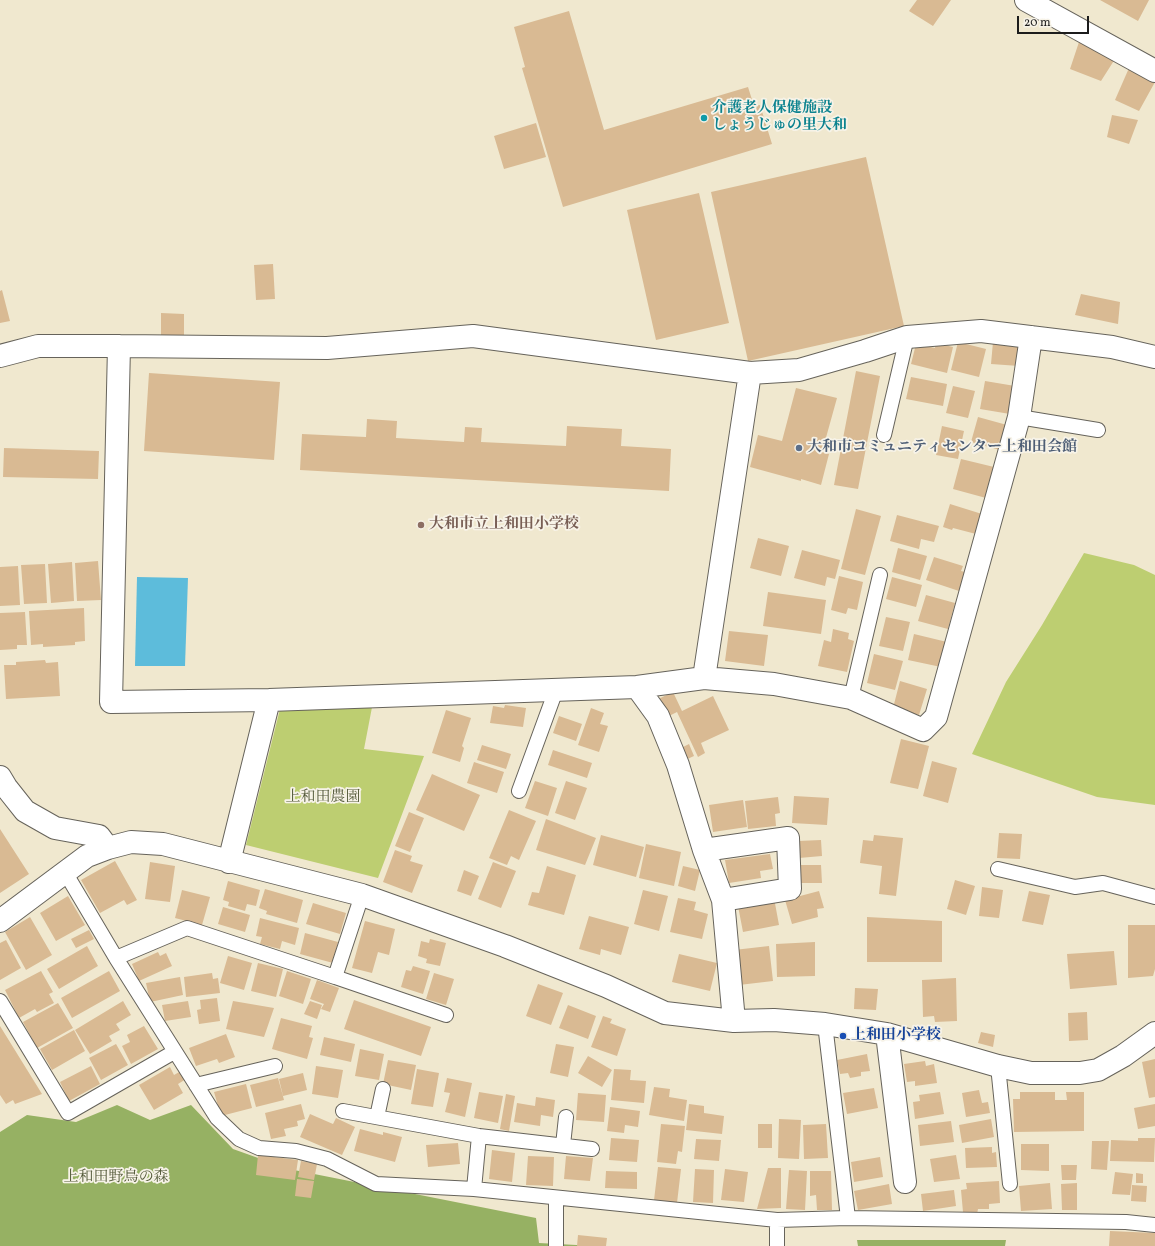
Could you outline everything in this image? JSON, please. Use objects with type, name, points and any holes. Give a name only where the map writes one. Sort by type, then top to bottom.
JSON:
[{"type":"street","points":[[1026,0],[1155,71]]},
{"type":"street","points":[[0,356],[38,346],[327,348],[473,336],[750,373],[799,370],[907,337],[981,331],[1112,348],[1155,357]]},
{"type":"street","points":[[119,346],[111,702],[268,700],[637,687],[704,678],[774,684],[851,698],[923,730],[936,717],[1019,417],[1031,337]]},
{"type":"street","points":[[704,678],[750,373]]},
{"type":"street","points":[[637,687],[658,716],[678,765],[704,850],[723,900],[734,1021]]},
{"type":"street","points":[[229,862],[268,700]]},
{"type":"street","points":[[0,776],[6,787],[25,811],[55,828],[99,836],[108,848]]},
{"type":"street","points":[[704,850],[788,838],[790,889],[723,900]]},
{"type":"street","points":[[0,921],[87,856],[108,848],[131,842],[163,844],[362,895],[506,946],[606,986],[665,1013],[734,1021],[774,1020],[825,1024],[888,1034],[998,1066],[1031,1073],[1080,1073],[1098,1070],[1123,1056],[1155,1033]]},
{"type":"street","points":[[888,1034],[906,1182]]},
{"type":"lane","points":[[884,435],[907,337]]},
{"type":"lane","points":[[1019,417],[1098,430]]},
{"type":"lane","points":[[851,698],[880,575]]},
{"type":"lane","points":[[519,791],[556,690]]},
{"type":"lane","points":[[998,869],[1075,887],[1104,883],[1155,897]]},
{"type":"lane","points":[[65,872],[174,1052],[217,1118],[239,1139],[259,1148],[296,1151],[327,1159],[376,1184],[474,1189],[778,1220],[848,1218],[1126,1222],[1155,1225]]},
{"type":"lane","points":[[335,977],[362,895]]},
{"type":"lane","points":[[116,958],[187,928],[446,1015]]},
{"type":"lane","points":[[0,1001],[68,1113],[174,1052]]},
{"type":"lane","points":[[825,1024],[848,1218]]},
{"type":"lane","points":[[196,1085],[275,1066]]},
{"type":"lane","points":[[998,1066],[1010,1184]]},
{"type":"lane","points":[[377,1117],[384,1090]]},
{"type":"lane","points":[[343,1111],[479,1136],[592,1149]]},
{"type":"lane","points":[[563,1145],[566,1117]]},
{"type":"lane","points":[[474,1189],[479,1136]]},
{"type":"lane","points":[[556,1198],[556,1246]]},
{"type":"lane","points":[[777,1246],[778,1220]]},
{"type":"green space","points":[[1084,553],[1134,565],[1155,575],[1155,805],[1097,797],[972,754],[1006,682],[1042,625]]},
{"type":"green space","name":"上和田農園","points":[[282,701],[373,702],[364,749],[424,756],[378,878],[246,845]]},
{"type":"green space","name":"上和田野鳥の森","points":[[117,1105],[150,1120],[191,1105],[233,1149],[289,1169],[536,1218],[539,1243],[595,1246],[0,1246],[0,1132],[27,1115],[76,1122]]},
{"type":"green space","points":[[857,1240],[1006,1240],[1005,1246],[858,1246]]},
{"type":"water","points":[[137,577],[188,578],[185,666],[135,666]]},
{"type":"building","points":[[917,0],[951,0],[933,26],[909,11]]},
{"type":"building","points":[[1100,0],[1149,0],[1138,21]]},
{"type":"building","name":"介護老人保健施設 しょうじゅの里大和","points":[[569,11],[604,130],[748,87],[754,106],[760,105],[772,144],[563,207],[522,68],[525,67],[514,27]]},
{"type":"building","points":[[1079,42],[1115,59],[1101,81],[1070,69]]},
{"type":"building","points":[[1129,68],[1155,82],[1139,111],[1115,100]]},
{"type":"building","points":[[1112,115],[1138,120],[1129,144],[1107,137]]},
{"type":"building","points":[[536,123],[546,157],[504,169],[494,136]]},
{"type":"building","points":[[866,157],[904,326],[748,361],[711,192]]},
{"type":"building","points":[[699,193],[729,323],[656,340],[627,210]]},
{"type":"building","points":[[273,264],[275,299],[256,300],[254,265]]},
{"type":"building","points":[[2,290],[10,321],[0,323],[0,291]]},
{"type":"building","points":[[1081,294],[1120,302],[1118,324],[1075,315]]},
{"type":"building","points":[[161,313],[184,314],[184,336],[161,335]]},
{"type":"building","points":[[958,342],[986,349],[979,377],[951,370]]},
{"type":"building","points":[[993,342],[1021,344],[1019,366],[991,364]]},
{"type":"building","points":[[936,343],[953,347],[947,373],[911,364],[916,344],[935,348]]},
{"type":"building","points":[[856,371],[880,376],[858,489],[834,485]]},
{"type":"building","points":[[149,373],[280,382],[274,460],[144,451]]},
{"type":"building","points":[[911,377],[947,384],[943,406],[906,399]]},
{"type":"building","points":[[985,381],[1015,386],[1010,414],[980,409]]},
{"type":"building","points":[[953,386],[975,391],[968,418],[946,413]]},
{"type":"building","points":[[796,388],[837,398],[822,452],[829,454],[821,485],[750,467],[758,435],[782,441]]},
{"type":"building","points":[[978,417],[1007,425],[1000,450],[971,442]]},
{"type":"building","points":[[367,419],[397,421],[396,438],[464,442],[465,427],[482,428],[481,442],[566,446],[567,426],[622,429],[621,446],[671,449],[669,491],[300,470],[302,434],[366,437]]},
{"type":"building","points":[[942,426],[964,431],[958,459],[936,455]]},
{"type":"building","points":[[4,448],[99,451],[98,479],[3,477]]},
{"type":"building","points":[[961,459],[994,467],[986,498],[953,489]]},
{"type":"building","points":[[950,504],[982,514],[976,534],[943,527]]},
{"type":"building","points":[[856,509],[881,516],[865,575],[841,569]]},
{"type":"building","points":[[897,515],[939,526],[934,542],[921,539],[919,549],[890,541]]},
{"type":"building","points":[[758,538],[789,546],[781,576],[750,568]]},
{"type":"building","points":[[898,548],[927,556],[920,580],[892,572]]},
{"type":"building","points":[[802,550],[840,560],[835,579],[827,577],[825,586],[794,578]]},
{"type":"building","points":[[934,557],[963,566],[961,571],[965,572],[959,591],[926,580]]},
{"type":"building","points":[[98,561],[101,600],[77,601],[75,563]]},
{"type":"building","points":[[72,562],[74,601],[51,603],[48,564]]},
{"type":"building","points":[[45,564],[47,603],[24,604],[21,565]]},
{"type":"building","points":[[18,566],[20,605],[0,606],[0,567]]},
{"type":"building","points":[[839,576],[863,582],[857,610],[848,608],[846,614],[831,610]]},
{"type":"building","points":[[892,577],[922,585],[916,607],[886,599]]},
{"type":"building","points":[[768,592],[826,600],[821,634],[763,626]]},
{"type":"building","points":[[926,595],[955,603],[948,629],[918,621]]},
{"type":"building","points":[[84,608],[85,641],[75,642],[75,645],[43,647],[43,644],[31,645],[29,611]]},
{"type":"building","points":[[25,612],[27,645],[17,645],[17,649],[0,650],[0,613]]},
{"type":"building","points":[[886,617],[910,622],[903,651],[879,646]]},
{"type":"building","points":[[833,629],[849,633],[848,639],[854,641],[847,672],[818,666],[824,640],[831,642]]},
{"type":"building","points":[[729,631],[768,635],[764,666],[725,661]]},
{"type":"building","points":[[914,634],[947,642],[941,667],[908,660]]},
{"type":"building","points":[[874,654],[903,661],[895,690],[867,683]]},
{"type":"building","points":[[45,660],[46,663],[58,662],[60,696],[6,699],[4,665],[16,665],[16,662]]},
{"type":"building","points":[[900,681],[927,689],[919,715],[893,708]]},
{"type":"building","points":[[673,692],[682,711],[713,696],[729,730],[701,743],[705,753],[698,757],[677,712],[663,719],[654,701]]},
{"type":"building","points":[[505,705],[526,708],[523,727],[490,723],[493,706],[504,708]]},
{"type":"building","points":[[591,708],[604,713],[600,724],[608,726],[599,752],[578,745]]},
{"type":"building","points":[[446,710],[471,718],[462,746],[464,748],[460,762],[432,753]]},
{"type":"building","points":[[559,716],[582,724],[576,741],[553,733]]},
{"type":"building","points":[[901,739],[929,746],[918,789],[890,783]]},
{"type":"building","points":[[689,744],[694,756],[683,761],[677,750]]},
{"type":"building","points":[[482,745],[511,754],[506,769],[477,760]]},
{"type":"building","points":[[553,750],[592,763],[587,778],[548,765]]},
{"type":"building","points":[[932,761],[957,768],[948,803],[923,796]]},
{"type":"building","points":[[474,762],[504,772],[497,793],[467,783]]},
{"type":"building","points":[[432,774],[480,795],[464,831],[416,810]]},
{"type":"building","points":[[535,781],[557,788],[548,816],[525,808]]},
{"type":"building","points":[[566,781],[587,788],[575,820],[555,813]]},
{"type":"building","points":[[794,796],[829,798],[827,825],[792,823]]},
{"type":"building","points":[[778,797],[780,813],[775,814],[776,826],[748,829],[745,801]]},
{"type":"building","points":[[743,800],[747,827],[713,832],[709,805]]},
{"type":"building","points":[[509,810],[536,821],[519,860],[511,856],[507,865],[489,858]]},
{"type":"building","points":[[409,812],[424,818],[410,852],[395,846]]},
{"type":"building","points":[[546,819],[596,838],[585,865],[536,850]]},
{"type":"building","points":[[0,829],[29,874],[0,893]]},
{"type":"building","points":[[999,833],[1022,834],[1020,859],[997,858]]},
{"type":"building","points":[[601,835],[644,847],[636,877],[593,865]]},
{"type":"building","points":[[874,835],[903,838],[896,896],[879,894],[882,866],[860,863],[863,840],[873,841]]},
{"type":"building","points":[[821,840],[822,856],[799,858],[798,841]]},
{"type":"building","points":[[646,844],[681,852],[674,886],[639,878]]},
{"type":"building","points":[[395,850],[412,856],[410,861],[423,865],[412,893],[383,882]]},
{"type":"building","points":[[770,854],[773,869],[760,871],[761,878],[729,883],[725,860]]},
{"type":"building","points":[[115,861],[137,900],[127,905],[124,900],[100,913],[81,880]]},
{"type":"building","points":[[150,862],[175,866],[170,902],[145,899]]},
{"type":"building","points":[[493,862],[516,871],[501,908],[478,899]]},
{"type":"building","points":[[800,865],[821,865],[822,883],[800,883]]},
{"type":"building","points":[[547,866],[576,875],[564,915],[528,905],[532,892],[539,893]]},
{"type":"building","points":[[683,866],[700,870],[695,891],[678,886]]},
{"type":"building","points":[[464,870],[479,876],[471,896],[457,891]]},
{"type":"building","points":[[955,880],[975,886],[966,915],[947,909]]},
{"type":"building","points":[[228,881],[260,890],[256,906],[247,904],[245,911],[228,906],[229,902],[223,900]]},
{"type":"building","points":[[982,887],[1003,890],[999,918],[979,916]]},
{"type":"building","points":[[265,889],[303,900],[297,923],[266,914],[267,911],[259,908]]},
{"type":"building","points":[[182,890],[210,897],[202,925],[175,918]]},
{"type":"building","points":[[643,890],[668,896],[659,931],[634,924]]},
{"type":"building","points":[[819,891],[824,908],[817,909],[818,917],[792,924],[785,900]]},
{"type":"building","points":[[1029,891],[1050,895],[1043,925],[1022,921]]},
{"type":"building","points":[[68,896],[85,925],[56,941],[40,913]]},
{"type":"building","points":[[678,898],[696,902],[694,910],[708,914],[702,939],[670,932]]},
{"type":"building","points":[[774,898],[779,925],[743,932],[738,906]]},
{"type":"building","points":[[313,903],[346,913],[340,934],[306,924]]},
{"type":"building","points":[[223,907],[250,915],[245,932],[218,924]]},
{"type":"building","points":[[589,916],[629,927],[621,955],[601,949],[600,955],[579,949]]},
{"type":"building","points":[[30,917],[52,955],[26,970],[5,932]]},
{"type":"building","points":[[867,917],[942,921],[942,962],[867,962]]},
{"type":"building","points":[[260,918],[299,928],[295,945],[282,941],[280,949],[260,944],[262,937],[256,936]]},
{"type":"building","points":[[365,921],[395,929],[389,955],[378,952],[372,973],[352,968]]},
{"type":"building","points":[[1128,925],[1155,925],[1155,969],[1153,976],[1128,978]]},
{"type":"building","points":[[89,930],[94,939],[76,948],[71,939]]},
{"type":"building","points":[[305,933],[338,942],[333,963],[300,954]]},
{"type":"building","points":[[430,939],[446,943],[440,966],[426,963],[427,959],[418,956],[421,941],[429,943]]},
{"type":"building","points":[[6,940],[21,968],[0,980],[0,943]]},
{"type":"building","points":[[815,942],[815,976],[777,977],[776,944]]},
{"type":"building","points":[[87,946],[98,966],[59,989],[47,969]]},
{"type":"building","points":[[769,946],[773,981],[739,985],[734,950]]},
{"type":"building","points":[[1114,951],[1117,985],[1070,989],[1067,954]]},
{"type":"building","points":[[158,952],[160,956],[166,953],[172,966],[139,981],[132,964]]},
{"type":"building","points":[[679,954],[717,963],[710,991],[672,982]]},
{"type":"building","points":[[228,956],[252,963],[244,990],[220,983]]},
{"type":"building","points":[[258,963],[283,969],[276,997],[251,991]]},
{"type":"building","points":[[413,966],[430,971],[423,994],[401,987],[406,970],[411,971]]},
{"type":"building","points":[[41,971],[53,992],[49,994],[54,1003],[37,1012],[35,1009],[19,1018],[5,990]]},
{"type":"building","points":[[109,971],[120,991],[72,1018],[61,998]]},
{"type":"building","points":[[287,971],[311,979],[303,1004],[279,996]]},
{"type":"building","points":[[212,973],[213,979],[218,978],[220,993],[186,997],[184,977]]},
{"type":"building","points":[[434,973],[454,979],[446,1005],[426,999]]},
{"type":"building","points":[[180,977],[183,995],[150,1002],[146,983]]},
{"type":"building","points":[[956,978],[957,1021],[935,1022],[934,1016],[923,1017],[922,980]]},
{"type":"building","points":[[317,980],[339,988],[330,1012],[321,1009],[324,1004],[310,999]]},
{"type":"building","points":[[538,984],[563,993],[551,1025],[526,1016]]},
{"type":"building","points":[[855,988],[878,989],[876,1010],[854,1009]]},
{"type":"building","points":[[217,998],[220,1021],[199,1024],[197,1010],[201,1009],[200,1000]]},
{"type":"building","points":[[354,1000],[431,1027],[421,1056],[344,1029]]},
{"type":"building","points":[[123,1001],[131,1015],[116,1024],[120,1030],[109,1036],[112,1041],[90,1054],[75,1030]]},
{"type":"building","points":[[188,1001],[191,1017],[165,1021],[162,1005]]},
{"type":"building","points":[[233,1001],[274,1008],[264,1037],[226,1029]]},
{"type":"building","points":[[310,1001],[322,1005],[317,1019],[304,1014]]},
{"type":"building","points":[[58,1003],[73,1028],[37,1048],[23,1022]]},
{"type":"building","points":[[568,1005],[596,1016],[588,1039],[559,1028]]},
{"type":"building","points":[[1087,1012],[1088,1040],[1069,1041],[1068,1013]]},
{"type":"building","points":[[603,1016],[612,1019],[610,1023],[626,1029],[617,1056],[591,1047]]},
{"type":"building","points":[[281,1018],[312,1026],[309,1037],[313,1038],[307,1059],[272,1049]]},
{"type":"building","points":[[0,1026],[42,1094],[15,1104],[13,1100],[6,1104],[0,1095]]},
{"type":"building","points":[[144,1026],[158,1049],[131,1064],[122,1046],[130,1042],[127,1035]]},
{"type":"building","points":[[74,1030],[85,1051],[52,1070],[40,1049]]},
{"type":"building","points":[[981,1032],[995,1035],[993,1047],[978,1043]]},
{"type":"building","points":[[226,1034],[235,1057],[219,1063],[217,1059],[196,1066],[189,1048]]},
{"type":"building","points":[[324,1037],[355,1044],[351,1062],[320,1055]]},
{"type":"building","points":[[116,1044],[128,1065],[101,1080],[89,1058]]},
{"type":"building","points":[[556,1044],[574,1047],[568,1077],[550,1073]]},
{"type":"building","points":[[360,1049],[384,1054],[379,1080],[355,1076]]},
{"type":"building","points":[[867,1054],[870,1071],[861,1072],[861,1076],[850,1078],[848,1073],[840,1074],[837,1060]]},
{"type":"building","points":[[588,1056],[612,1070],[602,1087],[578,1073]]},
{"type":"building","points":[[1155,1059],[1155,1097],[1149,1098],[1142,1062]]},
{"type":"building","points":[[388,1060],[416,1065],[411,1090],[383,1084]]},
{"type":"building","points":[[925,1061],[926,1066],[934,1064],[937,1083],[915,1086],[915,1081],[907,1082],[904,1064]]},
{"type":"building","points":[[91,1066],[100,1084],[69,1101],[60,1082]]},
{"type":"building","points":[[316,1066],[343,1070],[338,1098],[312,1094]]},
{"type":"building","points":[[170,1067],[174,1075],[181,1071],[186,1079],[178,1084],[183,1093],[154,1110],[139,1085]]},
{"type":"building","points":[[417,1069],[439,1073],[433,1107],[411,1104]]},
{"type":"building","points":[[614,1069],[631,1070],[630,1080],[646,1081],[644,1103],[611,1100]]},
{"type":"building","points":[[303,1073],[307,1090],[283,1096],[279,1079]]},
{"type":"building","points":[[278,1078],[284,1100],[256,1107],[250,1085]]},
{"type":"building","points":[[447,1078],[472,1083],[465,1117],[445,1112],[450,1093],[444,1092]]},
{"type":"building","points":[[246,1084],[252,1108],[221,1116],[214,1092]]},
{"type":"building","points":[[654,1087],[670,1089],[669,1097],[687,1100],[684,1121],[649,1115]]},
{"type":"building","points":[[874,1088],[878,1108],[847,1114],[843,1093]]},
{"type":"building","points":[[979,1090],[982,1103],[988,1102],[990,1113],[966,1117],[962,1093]]},
{"type":"building","points":[[479,1092],[503,1096],[498,1123],[474,1118]]},
{"type":"building","points":[[940,1092],[944,1114],[915,1119],[913,1102],[920,1101],[919,1095]]},
{"type":"building","points":[[1020,1092],[1055,1092],[1055,1100],[1067,1100],[1066,1092],[1084,1092],[1084,1131],[1014,1132],[1013,1099],[1020,1099]]},
{"type":"building","points":[[578,1093],[606,1095],[604,1122],[576,1120]]},
{"type":"building","points":[[506,1094],[515,1096],[509,1131],[500,1129]]},
{"type":"building","points":[[536,1097],[555,1100],[553,1117],[541,1115],[540,1126],[514,1122],[517,1103],[535,1106]]},
{"type":"building","points":[[301,1104],[305,1119],[297,1121],[298,1126],[284,1129],[286,1136],[271,1139],[265,1113]]},
{"type":"building","points":[[689,1104],[704,1106],[704,1113],[724,1116],[722,1134],[686,1130]]},
{"type":"building","points":[[1155,1104],[1155,1126],[1138,1129],[1134,1108]]},
{"type":"building","points":[[610,1107],[640,1111],[638,1127],[625,1125],[624,1133],[607,1131]]},
{"type":"building","points":[[310,1114],[333,1124],[336,1118],[355,1127],[342,1155],[300,1137]]},
{"type":"building","points":[[779,1119],[801,1120],[799,1159],[778,1158]]},
{"type":"building","points":[[991,1119],[994,1137],[962,1143],[959,1125]]},
{"type":"building","points":[[951,1121],[954,1142],[920,1146],[918,1125]]},
{"type":"building","points":[[661,1124],[685,1126],[682,1152],[678,1151],[676,1164],[657,1162]]},
{"type":"building","points":[[758,1124],[772,1124],[772,1148],[758,1148]]},
{"type":"building","points":[[826,1124],[828,1158],[804,1159],[803,1125]]},
{"type":"building","points":[[360,1129],[383,1135],[383,1132],[402,1137],[395,1162],[354,1151]]},
{"type":"building","points":[[611,1138],[639,1140],[637,1162],[609,1160]]},
{"type":"building","points":[[1138,1138],[1155,1138],[1154,1162],[1110,1161],[1111,1140],[1138,1141]]},
{"type":"building","points":[[696,1139],[721,1140],[719,1161],[694,1159]]},
{"type":"building","points":[[1092,1141],[1109,1141],[1107,1170],[1091,1169]]},
{"type":"building","points":[[458,1143],[460,1164],[428,1167],[426,1145]]},
{"type":"building","points":[[1021,1144],[1049,1144],[1049,1171],[1021,1170]]},
{"type":"building","points":[[992,1147],[992,1153],[996,1152],[997,1167],[966,1168],[965,1148]]},
{"type":"building","points":[[492,1150],[515,1153],[512,1182],[489,1179]]},
{"type":"building","points":[[258,1155],[298,1160],[295,1180],[256,1175]]},
{"type":"building","points":[[956,1155],[960,1179],[934,1182],[930,1159]]},
{"type":"building","points":[[528,1156],[554,1157],[553,1186],[526,1185]]},
{"type":"building","points":[[566,1156],[593,1158],[590,1181],[564,1179]]},
{"type":"building","points":[[880,1157],[883,1177],[854,1182],[851,1162]]},
{"type":"building","points":[[301,1161],[317,1164],[314,1180],[298,1177]]},
{"type":"building","points":[[1061,1165],[1077,1165],[1076,1180],[1062,1180]]},
{"type":"building","points":[[658,1167],[681,1169],[677,1203],[654,1200]]},
{"type":"building","points":[[768,1168],[781,1168],[781,1208],[757,1209]]},
{"type":"building","points":[[695,1169],[714,1170],[713,1203],[693,1202]]},
{"type":"building","points":[[725,1169],[748,1172],[744,1202],[721,1200]]},
{"type":"building","points":[[789,1170],[807,1171],[805,1210],[786,1209]]},
{"type":"building","points":[[606,1171],[637,1172],[637,1189],[605,1188]]},
{"type":"building","points":[[810,1171],[831,1171],[832,1210],[817,1210],[816,1195],[810,1196]]},
{"type":"building","points":[[1115,1172],[1133,1174],[1130,1195],[1112,1194]]},
{"type":"building","points":[[1136,1173],[1143,1174],[1143,1183],[1136,1183]]},
{"type":"building","points":[[297,1179],[314,1181],[311,1198],[295,1196]]},
{"type":"building","points":[[999,1181],[1000,1203],[989,1204],[989,1209],[978,1209],[977,1214],[963,1212],[961,1190],[967,1189],[966,1183]]},
{"type":"building","points":[[1050,1183],[1052,1209],[1021,1211],[1019,1186]]},
{"type":"building","points":[[1077,1183],[1077,1210],[1062,1210],[1061,1184]]},
{"type":"building","points":[[889,1184],[892,1204],[858,1210],[854,1191]]},
{"type":"building","points":[[1132,1185],[1147,1186],[1146,1202],[1131,1201]]},
{"type":"building","points":[[954,1190],[956,1206],[923,1211],[921,1194]]},
{"type":"building","points":[[1110,1231],[1155,1233],[1155,1246],[1109,1246]]},
{"type":"building","points":[[578,1235],[607,1238],[606,1246],[577,1246]]},
{"type":"place","name":"介護老人保健施設 しょうじゅの里大和","points":[[704,118]]},
{"type":"place","name":"大和市コミュニティセンター上和田会館","points":[[799,448]]},
{"type":"place","name":"大和市立上和田小学校","points":[[421,525]]},
{"type":"place","name":"上和田小学校","points":[[843,1036]]}]
